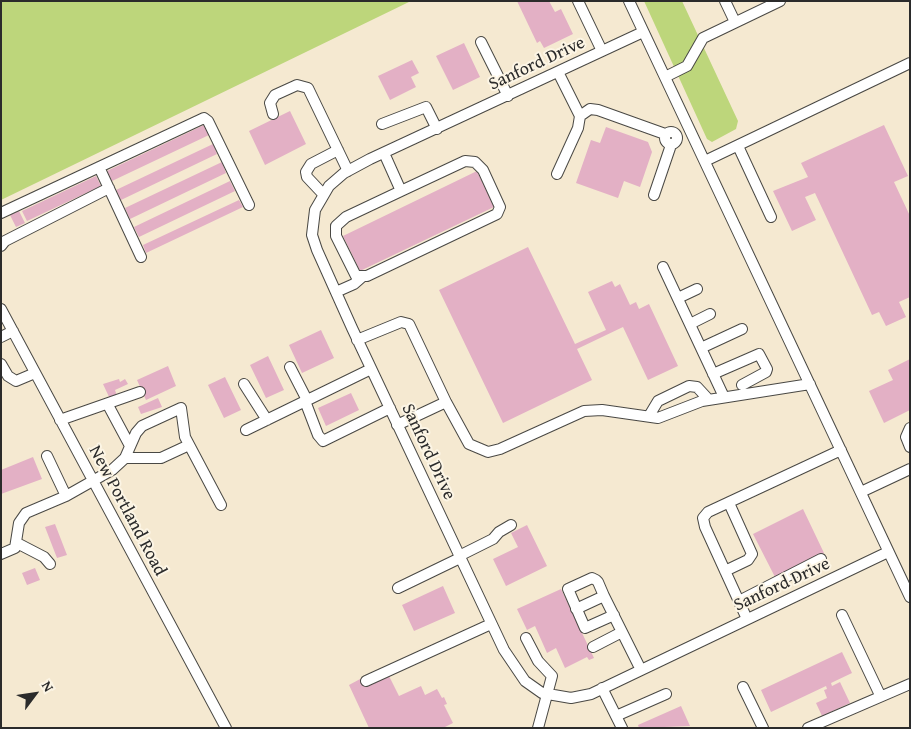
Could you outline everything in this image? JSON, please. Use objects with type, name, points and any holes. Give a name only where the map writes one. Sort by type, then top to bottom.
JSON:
[{"type":"street","points":[[578,1],[602,51]]},
{"type":"street","points":[[629,1],[910,597]]},
{"type":"street","points":[[725,1],[735,22]]},
{"type":"street","points":[[665,78],[687,66],[703,38],[780,1]]},
{"type":"street","name":"Sanford Drive","points":[[643,32],[348,171],[329,186],[323,194],[315,210],[312,235],[357,340],[397,425],[491,624],[515,669],[530,686],[546,694],[571,698],[591,694],[888,552]]},
{"type":"street","points":[[481,42],[508,96]]},
{"type":"street","points":[[705,161],[910,63]]},
{"type":"street","points":[[557,174],[578,128],[580,116],[558,72]]},
{"type":"street","points":[[273,114],[270,103],[275,95],[297,85],[308,88],[348,171]]},
{"type":"street","points":[[382,124],[426,106],[437,129]]},
{"type":"street","points":[[580,116],[590,109],[598,110],[665,134],[671,132],[674,140]]},
{"type":"street","points":[[1,213],[204,118],[210,124],[249,205]]},
{"type":"street","points":[[654,196],[674,140],[690,129]]},
{"type":"street","points":[[738,146],[771,217]]},
{"type":"street","points":[[323,194],[307,177],[306,172],[311,164],[338,150]]},
{"type":"street","points":[[384,153],[401,191]]},
{"type":"street","points":[[336,292],[354,284],[362,277],[497,214],[500,206],[480,165],[470,160],[346,217],[336,226],[336,236],[352,272],[362,277]]},
{"type":"street","points":[[99,167],[141,257]]},
{"type":"street","points":[[3,240],[109,188]]},
{"type":"street","points":[[663,267],[724,397]]},
{"type":"street","points":[[678,298],[697,289]]},
{"type":"street","name":"New Portland Road","points":[[1,308],[226,728]]},
{"type":"street","points":[[690,324],[710,314]]},
{"type":"street","points":[[357,340],[401,322],[409,324],[446,402],[469,444],[488,452],[500,449],[584,411],[602,410],[658,418],[709,400],[744,396],[810,384]]},
{"type":"street","points":[[701,348],[742,329]]},
{"type":"street","points":[[1,337],[13,331]]},
{"type":"street","points":[[713,374],[759,354],[767,369],[766,372],[742,385]]},
{"type":"street","points":[[1,364],[8,376],[16,381],[35,373]]},
{"type":"street","points":[[290,367],[306,401],[318,435],[323,441],[390,408]]},
{"type":"street","points":[[246,430],[371,369]]},
{"type":"street","points":[[244,384],[267,420]]},
{"type":"street","points":[[648,416],[658,401],[689,386],[701,390],[709,400]]},
{"type":"street","points":[[60,420],[108,405],[140,392]]},
{"type":"street","points":[[397,425],[446,402]]},
{"type":"street","points":[[108,405],[130,446]]},
{"type":"street","points":[[1,554],[12,550],[17,543],[19,523],[23,516],[66,496],[112,470],[125,458],[136,433],[142,426],[182,408],[183,431],[221,505]]},
{"type":"street","points":[[910,428],[906,437],[910,447]]},
{"type":"street","points":[[125,458],[146,460],[161,458],[189,445]]},
{"type":"street","points":[[747,620],[703,518],[708,512],[841,450]]},
{"type":"street","points":[[47,456],[66,496]]},
{"type":"street","points":[[861,492],[910,469]]},
{"type":"street","points":[[725,572],[748,560],[752,554],[729,503]]},
{"type":"street","points":[[398,588],[493,539],[499,532],[511,525]]},
{"type":"street","points":[[17,543],[44,557],[50,564]]},
{"type":"street","points":[[739,601],[821,559]]},
{"type":"street","points":[[614,615],[585,628],[569,594],[569,588],[594,579],[614,615],[641,670]]},
{"type":"street","points":[[576,609],[604,596]]},
{"type":"street","points":[[842,615],[880,695]]},
{"type":"street","points":[[366,681],[491,624]]},
{"type":"street","points":[[593,647],[622,632]]},
{"type":"street","points":[[526,638],[538,661],[551,673],[538,728]]},
{"type":"street","points":[[808,728],[880,695],[910,684]]},
{"type":"street","points":[[743,687],[764,728]]},
{"type":"street","points":[[602,688],[622,728]]},
{"type":"street","points":[[616,716],[666,694]]},
{"type":"green space","points":[[1,1],[411,1],[1,200]]},
{"type":"green space","points":[[644,1],[682,1],[738,121],[736,129],[712,142],[707,139]]},
{"type":"building","points":[[517,1],[549,1],[555,12],[561,9],[573,34],[544,48],[540,41],[537,43]]},
{"type":"building","points":[[464,43],[480,77],[453,90],[436,56]]},
{"type":"building","points":[[412,60],[419,73],[411,77],[416,87],[390,100],[378,76]]},
{"type":"building","points":[[290,111],[306,144],[265,165],[249,131]]},
{"type":"building","points":[[204,125],[209,135],[112,181],[107,171]]},
{"type":"building","points":[[884,125],[908,176],[894,182],[910,216],[910,297],[899,302],[906,317],[886,326],[879,312],[872,315],[815,193],[805,197],[816,220],[792,231],[773,191],[808,177],[801,163]]},
{"type":"building","points":[[606,127],[648,142],[652,152],[640,187],[624,181],[618,198],[576,183],[591,140],[600,143]]},
{"type":"building","points":[[213,144],[217,154],[121,200],[116,190]]},
{"type":"building","points":[[222,162],[226,173],[130,219],[125,208]]},
{"type":"building","points":[[477,171],[494,207],[360,271],[343,236]]},
{"type":"building","points":[[96,176],[101,186],[27,221],[22,211]]},
{"type":"building","points":[[230,181],[235,191],[139,237],[134,227]]},
{"type":"building","points":[[239,200],[243,207],[146,253],[143,245]]},
{"type":"building","points":[[19,211],[25,223],[16,227],[10,215]]},
{"type":"building","points":[[528,247],[575,344],[606,330],[588,292],[612,281],[615,287],[620,284],[630,305],[636,302],[639,309],[649,304],[678,366],[648,380],[623,327],[577,349],[592,380],[503,423],[439,290]]},
{"type":"building","points":[[321,330],[334,358],[302,373],[289,345]]},
{"type":"building","points":[[268,356],[284,390],[266,398],[250,365]]},
{"type":"building","points":[[910,359],[910,410],[884,423],[869,391],[893,380],[888,370]]},
{"type":"building","points":[[168,366],[176,386],[146,400],[137,380]]},
{"type":"building","points":[[225,377],[241,410],[224,418],[208,385]]},
{"type":"building","points":[[119,379],[120,382],[125,379],[128,384],[115,390],[117,396],[110,399],[103,384]]},
{"type":"building","points":[[351,393],[359,410],[326,426],[318,408]]},
{"type":"building","points":[[158,398],[162,407],[141,414],[138,407]]},
{"type":"building","points":[[33,457],[42,479],[1,494],[1,470]]},
{"type":"building","points":[[803,509],[824,553],[775,577],[753,534]]},
{"type":"building","points":[[55,524],[67,555],[57,558],[45,527]]},
{"type":"building","points":[[527,525],[547,566],[506,586],[493,559],[518,547],[511,533]]},
{"type":"building","points":[[35,568],[40,580],[27,585],[22,573]]},
{"type":"building","points":[[443,586],[455,613],[414,631],[402,605]]},
{"type":"building","points":[[561,589],[594,658],[589,660],[587,657],[565,668],[556,648],[547,653],[535,626],[527,630],[517,609]]},
{"type":"building","points":[[842,652],[852,673],[831,683],[832,686],[840,682],[850,703],[822,716],[816,703],[827,698],[824,690],[827,689],[826,686],[771,712],[761,690]]},
{"type":"building","points":[[389,676],[399,696],[421,686],[425,695],[437,689],[442,698],[444,697],[447,704],[444,705],[453,723],[443,728],[369,728],[349,685],[362,678],[366,687]]},
{"type":"building","points":[[681,706],[690,726],[639,728],[638,725]]}]
